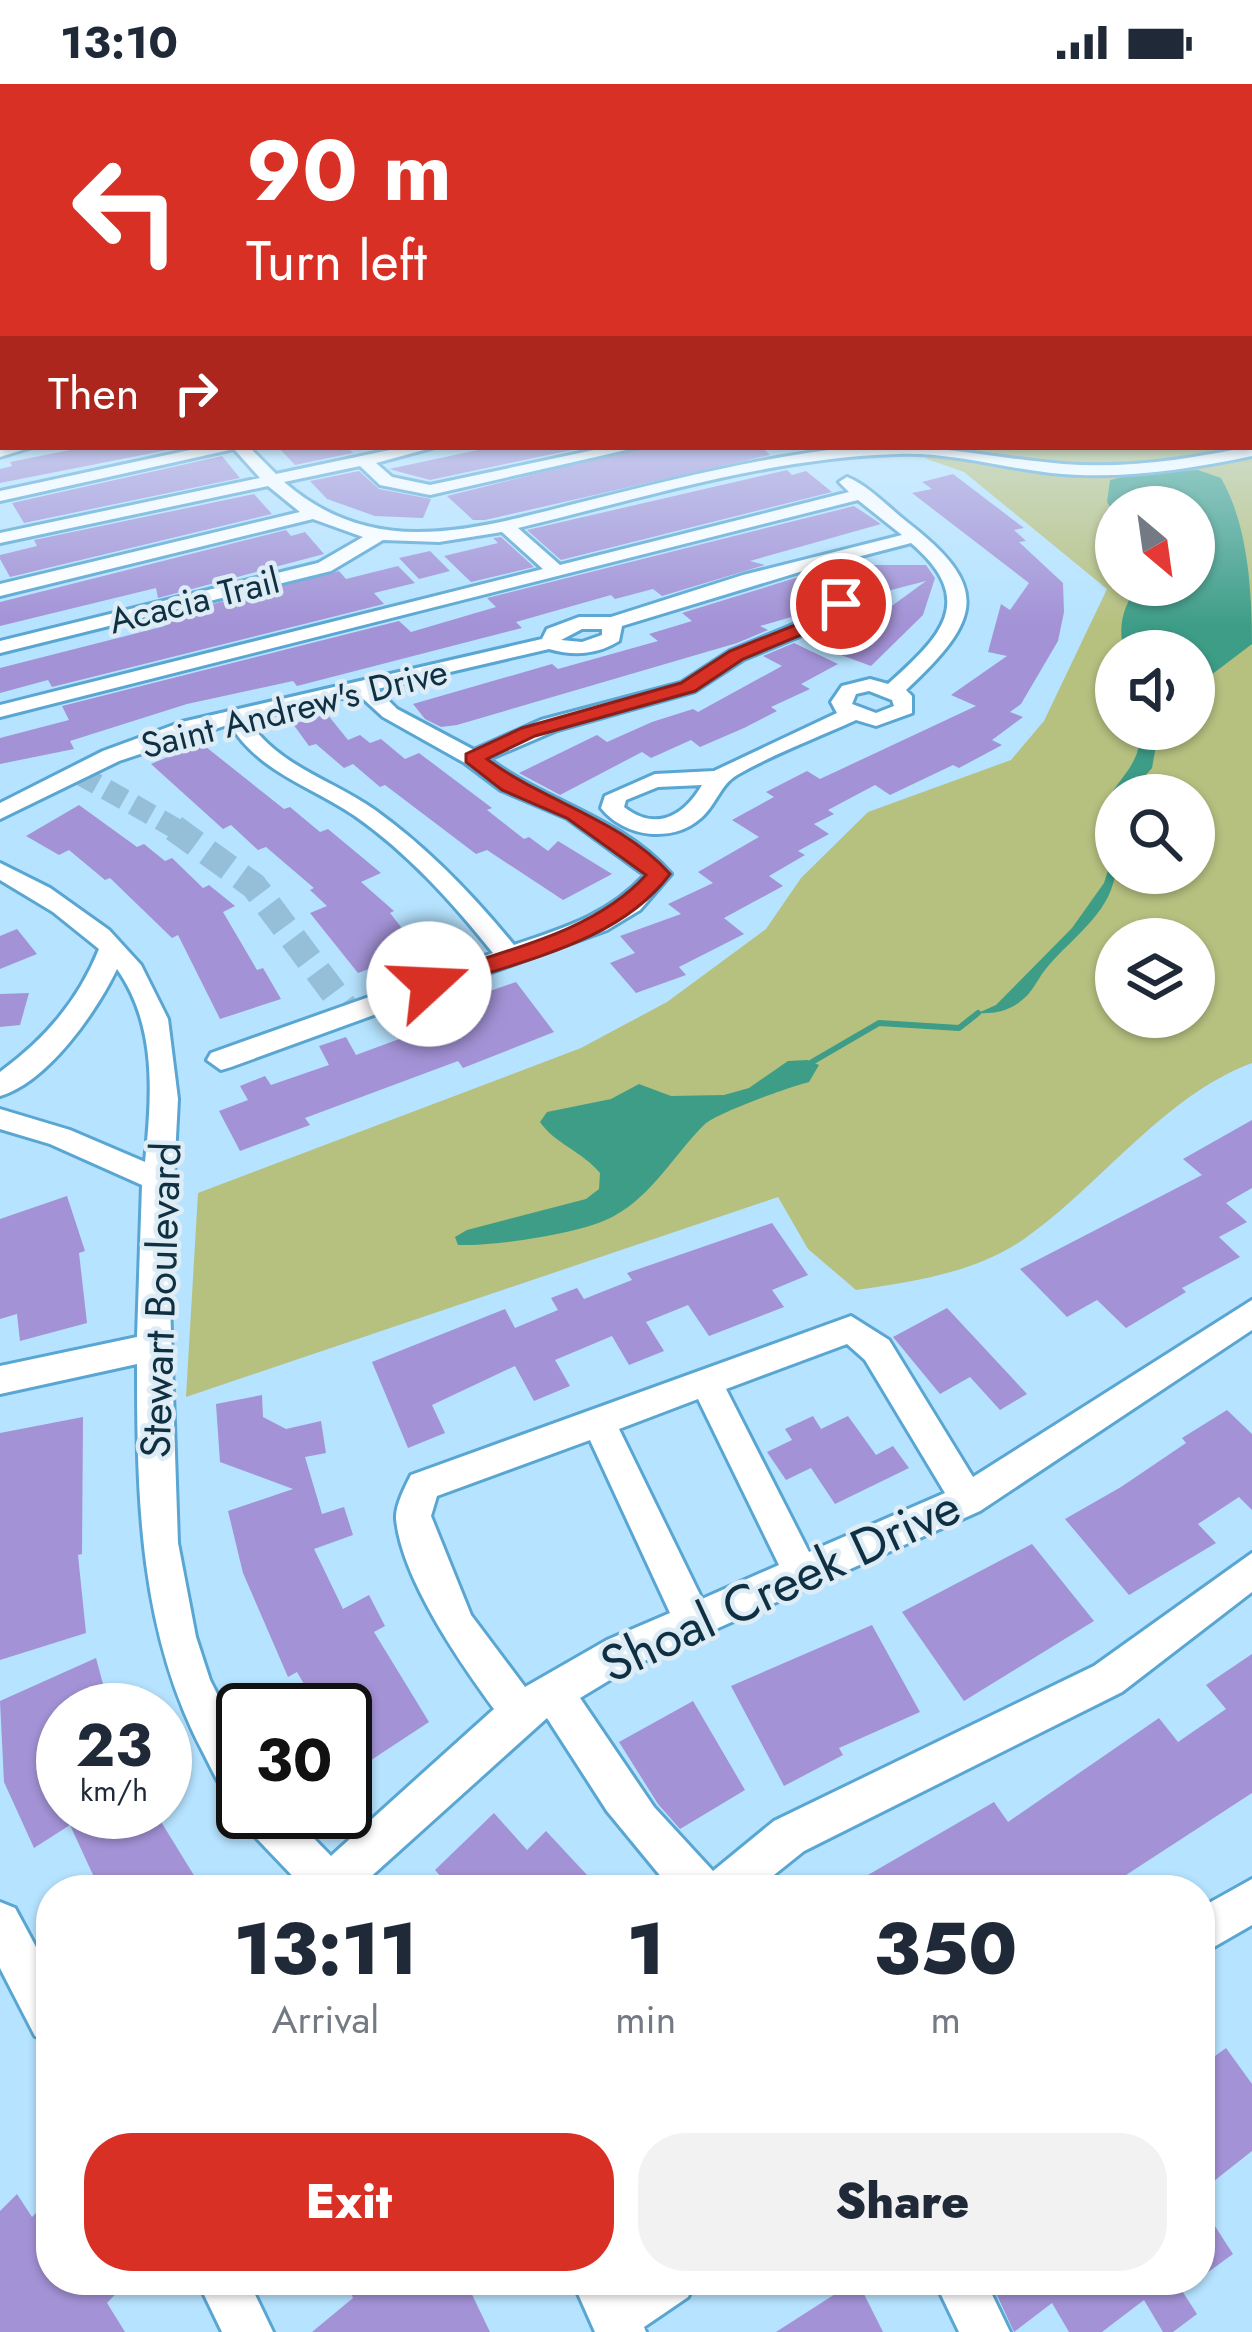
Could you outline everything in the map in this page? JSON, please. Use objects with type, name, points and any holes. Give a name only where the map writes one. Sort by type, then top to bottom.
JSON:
[{"type":"street","points":[[0,496],[213,450]]},
{"type":"street","points":[[243,450],[310,514],[381,534],[434,537],[505,526],[826,451],[934,450],[1090,471],[1187,466],[1252,451]]},
{"type":"street","points":[[1,536],[414,450]]},
{"type":"street","points":[[364,461],[386,481],[430,490],[617,450]]},
{"type":"street","points":[[613,808],[616,796],[638,784],[718,777],[852,714],[876,720],[899,715],[906,703],[894,690],[931,658],[957,613],[958,584],[950,567],[919,536],[862,494],[826,451]]},
{"type":"street","points":[[0,711],[862,494]]},
{"type":"street","points":[[0,590],[260,530],[310,514]]},
{"type":"street","points":[[505,526],[556,571]]},
{"type":"street","name":"Acacia Trail","points":[[0,647],[324,567],[381,534]]},
{"type":"street","name":"Saint Andrew's Drive","points":[[46,792],[147,741],[550,643],[554,633],[570,626],[612,623],[919,536]]},
{"type":"street","points":[[473,758],[549,725],[669,695],[737,655],[829,617],[841,604],[839,591],[810,564]]},
{"type":"street","points":[[221,1060],[598,924],[631,905],[659,874],[574,814],[509,785],[473,758],[390,713],[364,688]]},
{"type":"street","points":[[236,717],[242,731],[267,755],[360,810],[449,884],[509,956]]},
{"type":"street","points":[[574,814],[613,808],[636,826],[663,828],[694,814],[718,777]]},
{"type":"street","points":[[0,812],[46,792]]},
{"type":"street","points":[[0,834],[46,792]]},
{"type":"street","name":"Stewart Boulevard","points":[[0,870],[64,907],[112,949],[144,992],[156,1024],[166,1081],[154,1347],[154,1461],[164,1595],[181,1660],[216,1740]]},
{"type":"street","points":[[0,1085],[29,1066],[73,1023],[100,983],[112,949]]},
{"type":"street","points":[[0,1119],[60,1137],[159,1180]]},
{"type":"street","name":"Shoal Creek Drive","points":[[345,1875],[537,1702],[620,1653],[692,1619],[968,1500],[1252,1313]]},
{"type":"street","points":[[686,1875],[537,1702],[458,1628],[413,1516],[423,1486],[851,1329],[877,1350],[968,1500]]},
{"type":"street","points":[[0,1380],[154,1347]]},
{"type":"street","points":[[706,1382],[801,1574]]},
{"type":"street","points":[[598,1420],[692,1619]]},
{"type":"street","points":[[741,1875],[789,1836],[1108,1678],[1252,1570]]},
{"type":"street","points":[[285,1839],[320,1875]]},
{"type":"street","points":[[1215,1923],[1252,1900]]},
{"type":"street","points":[[0,1923],[36,1991]]},
{"type":"street","points":[[230,2295],[248,2332]]},
{"type":"street","points":[[611,2310],[641,2295]]},
{"type":"street","points":[[966,2295],[985,2332]]},
{"type":"shaded area","points":[[920,450],[1252,450],[1252,1063],[1189,1097],[1024,1239],[964,1268],[856,1290],[808,1249],[778,1197],[186,1397],[198,1193],[581,1048],[667,1002],[766,929],[801,878],[868,812],[1011,760],[1044,721],[1099,606],[1215,606],[1215,486],[1095,486],[1095,579],[964,472],[927,459]]},
{"type":"shaded area","points":[[1198,470],[1221,478],[1230,496],[1243,537],[1252,644],[1215,672],[1215,630],[1121,630],[1127,606],[1215,606],[1215,486],[1109,486],[1110,480],[1139,473]]},
{"type":"shaded area","points":[[1138,750],[1155,750],[1152,768],[1147,774],[1125,774],[1132,764]]},
{"type":"shaded area","points":[[1096,894],[1109,894],[1029,994],[1002,1011],[978,1013],[996,1005],[1072,928]]},
{"type":"shaded area","points":[[788,1061],[819,1065],[809,1082],[712,1119],[652,1185],[614,1216],[538,1238],[458,1245],[455,1237],[467,1230],[586,1199],[599,1189],[600,1173],[540,1122],[547,1112],[611,1099],[639,1084],[671,1096],[724,1095],[749,1088]]},
{"type":"building","points":[[70,450],[168,450],[0,483],[0,469],[12,466],[10,462]]},
{"type":"building","points":[[281,450],[353,453],[295,465]]},
{"type":"building","points":[[478,450],[572,450],[430,480],[389,469]]},
{"type":"building","points":[[631,450],[765,450],[770,455],[485,520],[473,520],[447,496]]},
{"type":"building","points":[[222,456],[240,478],[24,523],[12,503]]},
{"type":"building","points":[[787,470],[792,475],[806,471],[832,492],[561,560],[527,530]]},
{"type":"building","points":[[359,471],[379,489],[431,499],[423,518],[375,516],[327,499],[310,481]]},
{"type":"building","points":[[953,474],[1024,528],[1014,530],[1026,541],[1019,542],[1063,583],[1058,641],[1021,704],[1010,712],[1023,717],[992,740],[1002,745],[959,768],[953,765],[890,795],[875,785],[828,810],[834,814],[814,824],[829,834],[798,851],[805,855],[769,876],[783,886],[724,918],[744,934],[679,967],[686,975],[636,993],[610,963],[635,953],[620,936],[681,914],[668,904],[713,883],[698,872],[759,837],[732,820],[774,797],[766,792],[807,771],[820,779],[976,706],[951,695],[1007,656],[988,652],[1001,604],[1010,610],[1029,583],[912,493],[932,489],[922,482]]},
{"type":"building","points":[[254,494],[272,514],[10,577],[0,559],[0,555],[37,546],[34,540]]},
{"type":"building","points":[[854,506],[881,524],[750,561],[765,565],[662,596],[653,589],[615,599],[611,595],[516,622],[522,628],[297,686],[293,681],[187,704],[70,741],[74,749],[0,764],[0,738],[69,720],[62,706],[399,621],[411,632],[496,607],[487,598]]},
{"type":"building","points":[[286,530],[291,536],[305,532],[324,554],[158,598],[156,588],[0,626],[0,602]]},
{"type":"building","points":[[501,537],[534,567],[471,582],[444,556],[498,543],[493,538]]},
{"type":"building","points":[[430,551],[450,571],[419,579],[399,558]]},
{"type":"building","points":[[857,565],[926,565],[935,578],[923,615],[871,666],[830,651],[926,581],[864,597]]},
{"type":"building","points":[[398,566],[415,583],[374,593],[384,604],[52,687],[48,680],[0,693],[0,668],[165,626],[163,617],[339,571],[346,579]]},
{"type":"building","points":[[805,575],[826,595],[819,609],[760,626],[768,630],[737,643],[457,725],[441,727],[425,719],[413,704],[552,664],[558,669],[658,641],[649,634],[692,621],[682,613]]},
{"type":"building","points":[[794,643],[838,664],[801,684],[810,689],[771,707],[777,711],[744,728],[700,747],[691,740],[651,758],[642,752],[560,795],[519,773],[597,735],[607,742],[652,722],[693,709],[698,712],[782,666],[763,656]]},
{"type":"building","points":[[327,714],[348,740],[360,735],[370,743],[381,739],[405,759],[419,753],[492,808],[487,810],[524,839],[529,837],[548,851],[558,841],[612,874],[563,900],[487,850],[476,854],[353,764],[344,768],[316,744],[309,746],[293,724]]},
{"type":"building","points":[[201,743],[284,809],[290,807],[320,832],[328,829],[381,873],[361,882],[394,911],[390,913],[419,950],[358,973],[310,913],[327,906],[310,890],[314,888],[266,847],[258,850],[231,825],[223,829],[151,764]]},
{"type":"building","points":[[79,805],[137,847],[144,844],[165,861],[172,858],[203,888],[209,885],[235,906],[223,912],[257,970],[263,968],[281,999],[220,1019],[178,935],[172,938],[110,878],[105,880],[69,850],[59,855],[26,836]]},
{"type":"building","points":[[17,929],[37,954],[0,969],[0,936]]},
{"type":"building","points":[[516,982],[554,1032],[463,1068],[458,1061],[305,1118],[310,1125],[240,1151],[219,1111],[248,1100],[240,1086],[265,1076],[271,1085],[329,1065],[319,1046],[346,1037],[356,1055],[402,1038],[393,1025],[424,1014],[421,1009],[443,1001],[447,1006]]},
{"type":"building","points":[[29,993],[20,1025],[0,1027],[0,994]]},
{"type":"building","points":[[1252,1120],[1252,1188],[1226,1203],[1247,1222],[1219,1237],[1240,1257],[1182,1288],[1186,1292],[1126,1328],[1097,1300],[1067,1317],[1020,1269],[1202,1175],[1183,1159]]},
{"type":"building","points":[[67,1196],[85,1251],[79,1253],[87,1323],[20,1341],[17,1314],[0,1319],[0,1219]]},
{"type":"building","points":[[772,1223],[808,1275],[772,1290],[784,1307],[709,1336],[688,1305],[646,1322],[664,1351],[629,1365],[612,1336],[555,1360],[570,1386],[534,1401],[515,1366],[432,1405],[445,1433],[408,1448],[372,1362],[505,1309],[515,1328],[558,1310],[551,1298],[577,1288],[584,1299],[632,1280],[627,1273]]},
{"type":"building","points":[[947,1308],[1027,1394],[1000,1410],[970,1377],[940,1394],[893,1337]]},
{"type":"building","points":[[262,1395],[263,1417],[286,1429],[321,1421],[326,1453],[305,1457],[322,1514],[344,1507],[353,1535],[314,1549],[343,1609],[369,1595],[385,1626],[374,1632],[429,1722],[372,1760],[372,1683],[303,1683],[297,1672],[288,1677],[243,1573],[228,1511],[293,1489],[220,1462],[216,1404]]},
{"type":"building","points":[[1227,1410],[1252,1434],[1252,1510],[1239,1497],[1198,1524],[1216,1543],[1129,1595],[1065,1519],[1121,1487],[1186,1443],[1182,1438]]},
{"type":"building","points":[[813,1416],[821,1429],[848,1416],[876,1455],[893,1446],[909,1468],[835,1504],[811,1468],[786,1480],[767,1452],[792,1440],[785,1429]]},
{"type":"building","points":[[83,1417],[82,1554],[78,1555],[86,1633],[0,1660],[0,1433]]},
{"type":"building","points":[[1032,1544],[1094,1621],[964,1701],[902,1612]]},
{"type":"building","points":[[872,1625],[920,1712],[839,1748],[843,1755],[784,1786],[731,1686]]},
{"type":"building","points":[[1252,1654],[1252,1793],[1126,1875],[868,1875],[994,1802],[1008,1822],[1159,1718],[1178,1742],[1226,1709],[1206,1685]]},
{"type":"building","points":[[96,1658],[103,1683],[40,1683]]},
{"type":"building","points":[[36,1685],[36,1839],[48,1839],[34,1848],[4,1782],[0,1701]]},
{"type":"building","points":[[693,1701],[745,1790],[680,1829],[658,1804],[619,1742]]},
{"type":"building","points":[[494,1813],[527,1850],[546,1831],[587,1875],[440,1875],[435,1870]]},
{"type":"building","points":[[76,1839],[172,1839],[194,1875],[93,1875]]},
{"type":"building","points":[[1226,2048],[1252,2084],[1252,2151],[1215,2180],[1215,2056]]},
{"type":"building","points":[[17,2194],[32,2217],[36,2213],[36,2295],[115,2295],[107,2303],[125,2332],[0,2332],[0,2211]]},
{"type":"building","points":[[1215,2226],[1233,2254],[1215,2267]]},
{"type":"building","points":[[472,2295],[490,2332],[312,2332],[353,2298]]},
{"type":"building","points":[[834,2295],[864,2295],[883,2332],[776,2332]]},
{"type":"building","points":[[997,2295],[1185,2295],[1197,2314],[1173,2332],[1163,2332],[1144,2300],[1102,2332],[1069,2332],[1052,2303],[1014,2332]]},
{"type":"waterway","points":[[812,1062],[879,1023],[959,1028],[978,1013]]},
{"type":"tunnel","points":[[79,774],[180,831]]},
{"type":"tunnel","points":[[174,828],[254,886],[349,1013]]},
{"type":"route","points":[[429,984],[598,924],[631,905],[659,874],[574,814],[509,785],[473,758],[529,732],[669,695],[737,655],[816,624],[841,604]]}]
